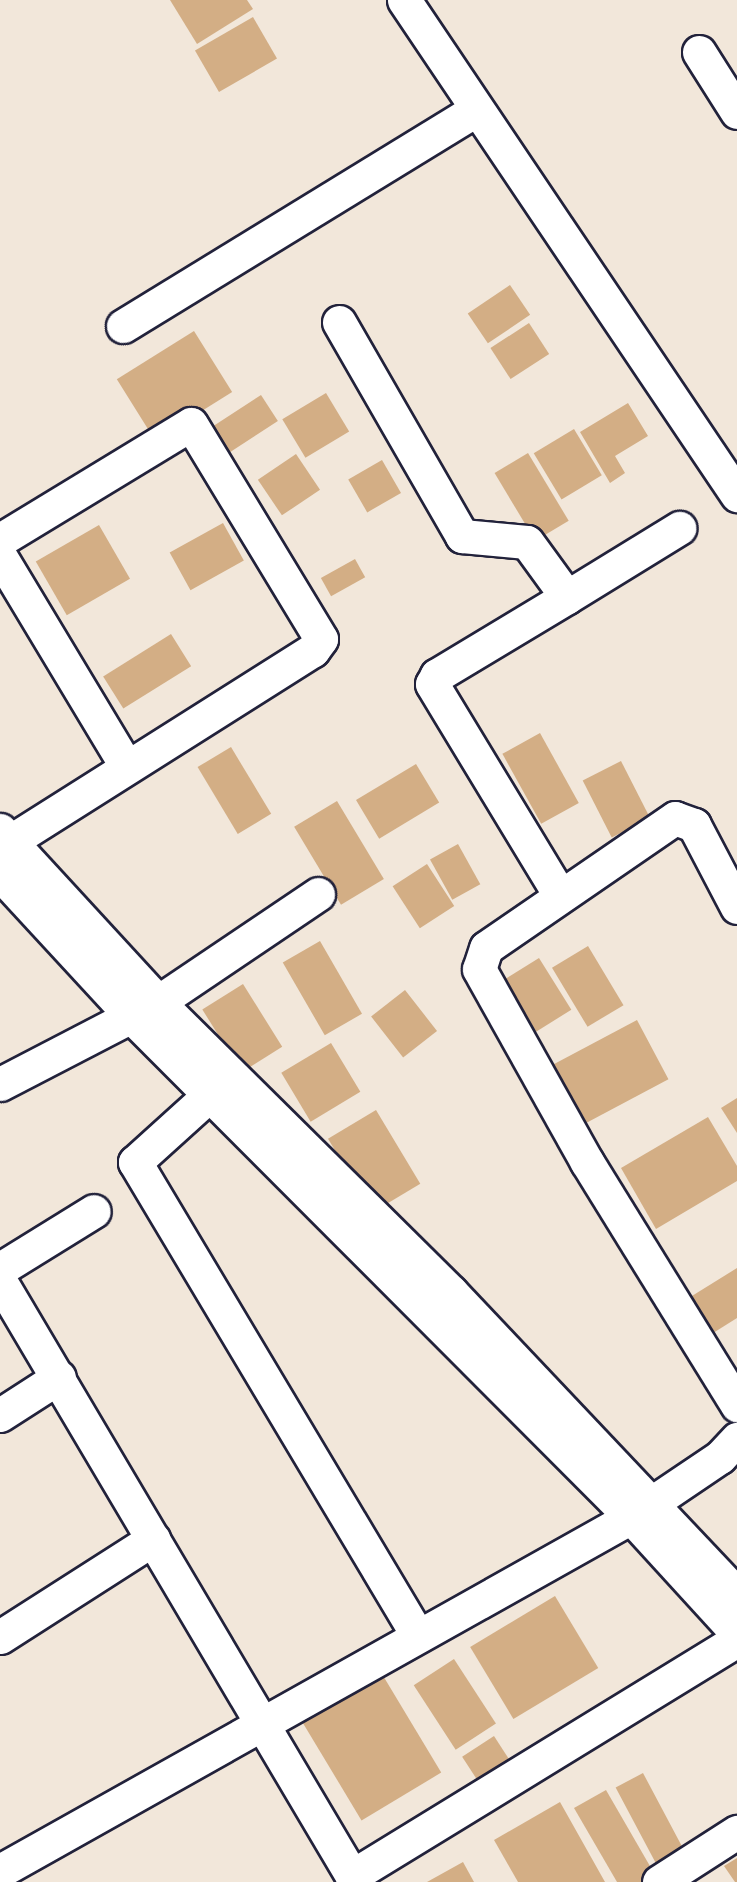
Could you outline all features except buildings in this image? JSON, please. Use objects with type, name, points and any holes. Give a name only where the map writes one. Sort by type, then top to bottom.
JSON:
[{"type":"street","points":[[404,0],[475,110],[737,495]]},
{"type":"street","points":[[699,52],[737,112]]},
{"type":"street","points":[[123,326],[475,110]]},
{"type":"street","points":[[339,322],[462,536],[527,542],[567,597]]},
{"type":"street","points":[[0,540],[191,424],[321,632],[313,650],[128,767],[4,840],[145,1010]]},
{"type":"street","points":[[559,894],[432,684],[437,675],[679,528]]},
{"type":"street","points":[[0,556],[128,767]]},
{"type":"street","points":[[737,907],[694,825],[681,817],[559,894],[486,948],[480,957],[484,983],[737,1405]]},
{"type":"street","points":[[0,874],[221,1084],[640,1511],[737,1594]]},
{"type":"street","points":[[0,1084],[145,1010],[318,894]]},
{"type":"street","points":[[221,1084],[135,1162],[418,1636]]},
{"type":"street","points":[[0,1269],[94,1211]]},
{"type":"street","points":[[0,1281],[264,1722],[354,1879],[737,1640]]},
{"type":"street","points":[[0,1415],[59,1377]]},
{"type":"street","points":[[0,1871],[640,1511],[736,1445]]},
{"type":"street","points":[[640,1511],[737,1633]]},
{"type":"street","points":[[0,1637],[153,1539]]},
{"type":"street","points":[[660,1882],[706,1871],[737,1832]]}]
